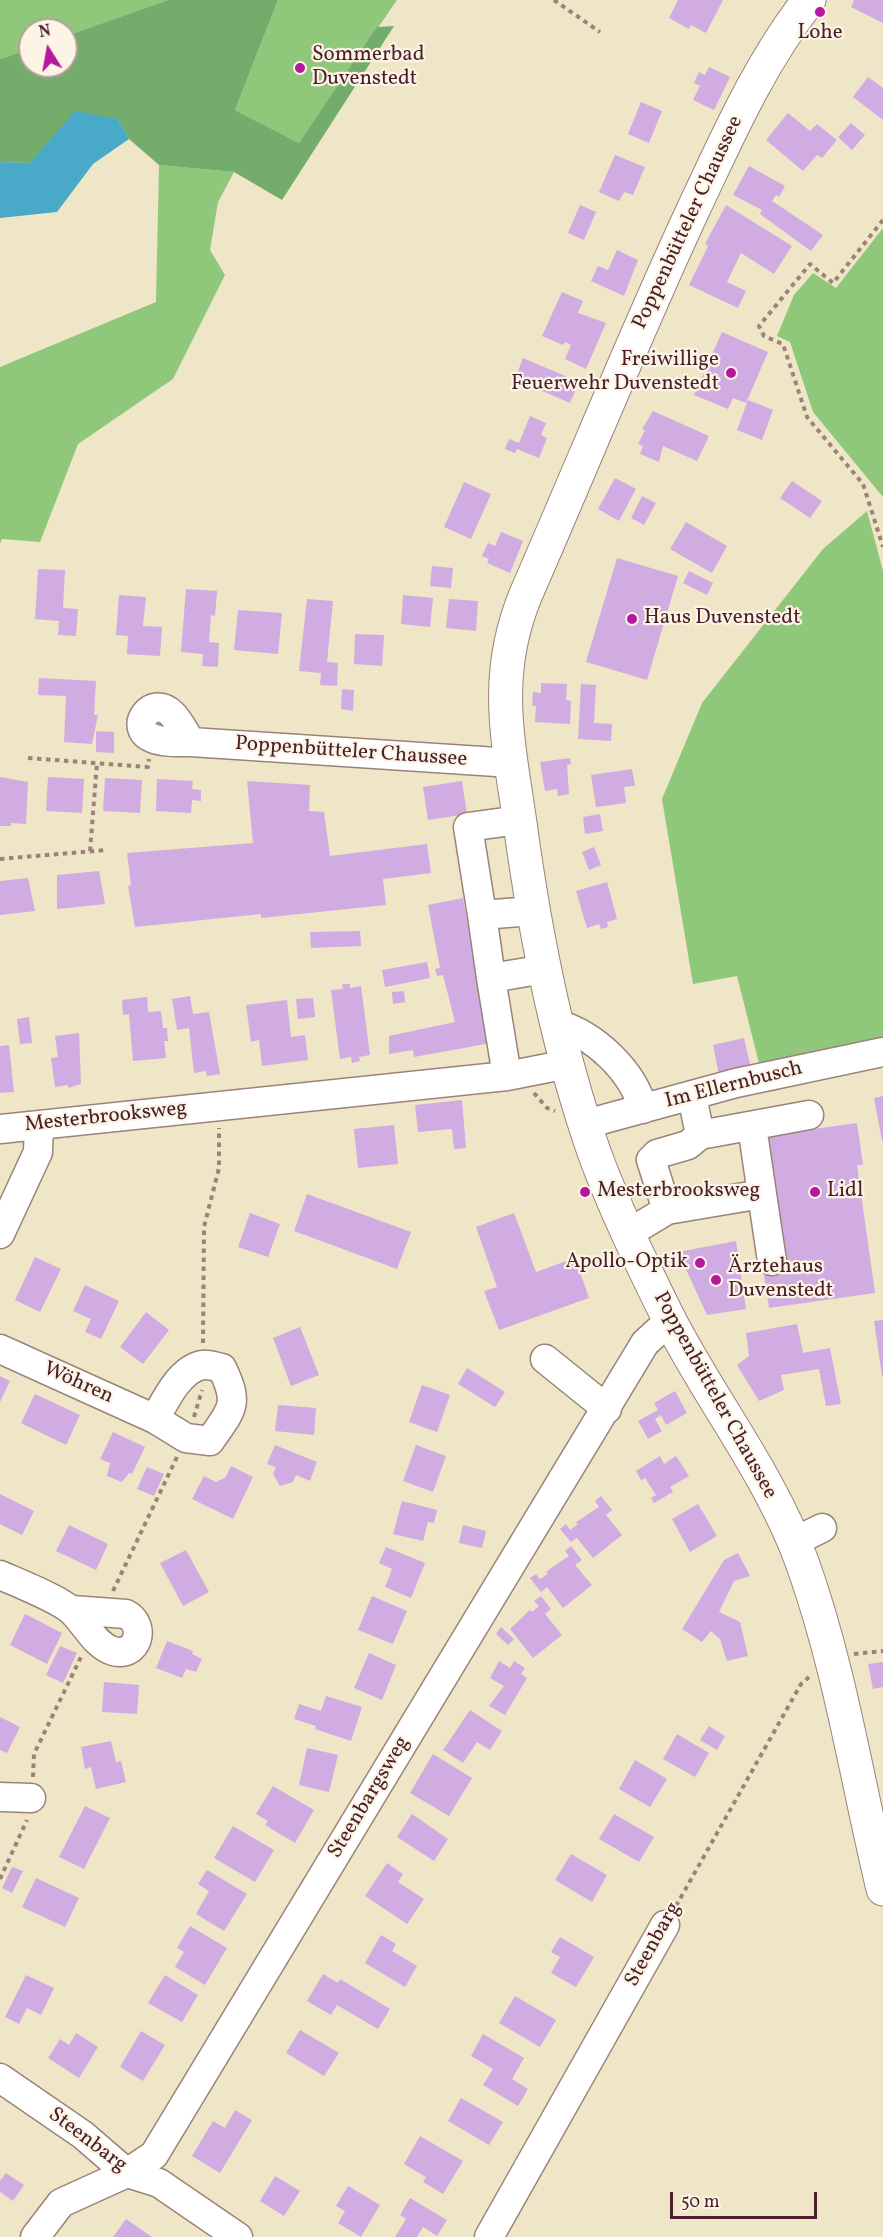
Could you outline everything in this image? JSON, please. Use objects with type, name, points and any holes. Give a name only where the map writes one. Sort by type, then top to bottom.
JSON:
[{"type":"main road","name":"Poppenbütteler Chaussee","points":[[809,0],[781,36],[739,113],[661,278],[516,619],[505,667],[504,691],[532,911],[557,1024],[583,1117],[598,1162],[628,1233],[670,1320],[745,1449],[808,1535],[822,1624],[842,1663],[883,1889]]},
{"type":"street","name":"Poppenbütteler Chaussee","points":[[150,738],[512,763]]},
{"type":"street","points":[[514,1075],[491,978],[468,827],[519,820]]},
{"type":"street","points":[[482,915],[532,911]]},
{"type":"street","points":[[491,978],[545,969]]},
{"type":"street","points":[[557,1024],[576,1030],[596,1043],[638,1090],[643,1109]]},
{"type":"street","name":"Im Ellernbusch","points":[[583,1117],[643,1109],[736,1083],[883,1052]]},
{"type":"street","name":"Mesterbrooksweg","points":[[0,1129],[514,1075],[568,1064]]},
{"type":"street","points":[[692,1096],[700,1135]]},
{"type":"street","points":[[667,1210],[651,1160],[657,1154],[688,1145],[700,1135],[809,1115]]},
{"type":"street","points":[[0,1234],[38,1152],[39,1125]]},
{"type":"street","points":[[752,1125],[772,1261]]},
{"type":"street","points":[[628,1233],[667,1210],[762,1194]]},
{"type":"street","name":"Steenbargsweg","points":[[35,2237],[61,2203],[127,2173],[154,2155],[645,1343],[670,1320]]},
{"type":"street","name":"Wöhren","points":[[0,1348],[155,1419],[186,1438]]},
{"type":"street","points":[[545,1359],[606,1409]]},
{"type":"street","points":[[155,1419],[168,1396],[186,1374],[203,1365],[222,1368],[234,1392],[230,1412],[210,1441],[186,1438]]},
{"type":"street","points":[[0,1575],[97,1622]]},
{"type":"street","points":[[0,1797],[31,1798]]},
{"type":"street","name":"Steenbarg","points":[[489,2237],[665,1925]]},
{"type":"street","name":"Steenbarg","points":[[0,2078],[83,2134],[127,2173],[159,2182],[238,2237]]},
{"type":"path","points":[[554,0],[600,32]]},
{"type":"path","points":[[883,219],[833,283],[810,264],[759,326],[764,336],[783,344],[807,417],[863,484],[883,547]]},
{"type":"path","points":[[28,758],[148,767],[150,738]]},
{"type":"path","points":[[90,851],[97,763]]},
{"type":"path","points":[[0,859],[106,850]]},
{"type":"path","points":[[514,1075],[547,1108],[583,1117]]},
{"type":"path","points":[[0,1880],[26,1824],[31,1798],[34,1754],[186,1438],[202,1393],[204,1227],[219,1168],[219,1107]]},
{"type":"path","name":"Steenbarg","points":[[665,1925],[801,1684],[811,1676],[842,1663],[883,1651]]},
{"type":"green space","points":[[0,0],[168,0],[78,32],[78,18],[18,18],[18,53],[0,59]]},
{"type":"green space","points":[[168,0],[278,0],[235,110],[299,143],[377,27],[394,26],[282,200],[234,172],[159,165],[129,139],[118,119],[30,163],[0,162],[0,59],[18,53],[18,78],[78,78],[78,32]]},
{"type":"green space","name":"Sommerbad Duvenstedt","points":[[278,0],[397,0],[299,143],[235,110]]},
{"type":"green space","points":[[159,165],[234,172],[218,202],[210,250],[225,275],[173,379],[78,444],[40,542],[2,539],[0,544],[0,367],[156,302]]},
{"type":"green space","points":[[883,228],[883,497],[813,412],[790,342],[777,336],[794,295],[813,273],[836,288]]},
{"type":"green space","points":[[867,511],[883,571],[883,1039],[760,1067],[737,976],[693,984],[662,799],[702,703],[823,549]]},
{"type":"water","points":[[75,111],[118,119],[129,139],[93,164],[57,212],[0,218],[0,162],[30,163]]},
{"type":"building","points":[[678,0],[723,0],[706,33],[691,25],[689,29],[669,18]]},
{"type":"building","points":[[854,0],[883,0],[883,23],[851,7]]},
{"type":"building","points":[[709,67],[730,77],[714,110],[693,100],[700,86],[694,83],[699,72],[705,75]]},
{"type":"building","points":[[868,77],[883,88],[883,120],[853,97]]},
{"type":"building","points":[[641,102],[662,111],[649,143],[628,134]]},
{"type":"building","points":[[788,113],[810,131],[817,124],[837,140],[822,158],[817,155],[803,171],[766,140]]},
{"type":"building","points":[[851,123],[865,135],[852,150],[838,137]]},
{"type":"building","points":[[615,155],[645,167],[633,195],[624,192],[619,201],[599,192]]},
{"type":"building","points":[[749,166],[785,186],[779,197],[776,195],[772,201],[823,235],[811,251],[760,214],[762,210],[733,195]]},
{"type":"building","points":[[580,205],[596,212],[584,240],[568,233]]},
{"type":"building","points":[[726,205],[792,246],[774,274],[741,253],[727,282],[746,291],[738,308],[689,285],[708,246],[705,244]]},
{"type":"building","points":[[617,250],[638,260],[624,296],[591,281],[598,266],[608,270]]},
{"type":"building","points":[[562,292],[583,301],[578,313],[606,323],[586,369],[565,359],[571,345],[565,342],[563,345],[542,336]]},
{"type":"building","name":"Freiwillige Feuerwehr Duvenstedt","points":[[722,332],[768,352],[746,403],[733,398],[728,409],[694,395]]},
{"type":"building","points":[[523,358],[579,382],[570,403],[515,379]]},
{"type":"building","points":[[748,400],[773,410],[762,440],[737,430]]},
{"type":"building","points":[[653,411],[709,436],[697,461],[663,446],[659,462],[640,454],[643,446],[638,444],[645,430],[642,429]]},
{"type":"building","points":[[530,416],[546,423],[541,435],[547,438],[539,458],[517,449],[515,453],[505,449],[509,439],[519,443]]},
{"type":"building","points":[[615,478],[636,489],[619,521],[598,509]]},
{"type":"building","points":[[792,481],[822,501],[810,518],[780,498]]},
{"type":"building","points":[[464,482],[491,494],[471,539],[444,527]]},
{"type":"building","points":[[642,496],[656,503],[644,525],[631,518]]},
{"type":"building","points":[[686,522],[727,546],[712,573],[670,549]]},
{"type":"building","points":[[501,532],[523,541],[510,573],[487,563],[489,559],[482,556],[488,543],[495,546]]},
{"type":"building","name":"Haus Duvenstedt","points":[[617,558],[678,576],[647,680],[586,662]]},
{"type":"building","points":[[432,566],[453,568],[451,588],[430,586]]},
{"type":"building","points":[[38,569],[65,570],[63,608],[78,609],[76,636],[58,635],[59,621],[35,619]]},
{"type":"building","points":[[689,571],[713,583],[707,595],[683,583]]},
{"type":"building","points":[[186,589],[217,591],[215,616],[211,615],[209,642],[219,643],[218,667],[202,666],[203,654],[181,652]]},
{"type":"building","points":[[119,595],[146,597],[143,626],[162,627],[160,656],[127,654],[128,636],[116,635]]},
{"type":"building","points":[[403,595],[433,598],[430,627],[401,624]]},
{"type":"building","points":[[307,599],[333,601],[327,662],[338,663],[337,686],[320,685],[321,673],[299,671]]},
{"type":"building","points":[[449,599],[478,601],[476,631],[446,628]]},
{"type":"building","points":[[238,610],[282,613],[278,654],[234,650]]},
{"type":"building","points":[[355,634],[384,635],[382,666],[354,664]]},
{"type":"building","points":[[39,678],[96,681],[94,715],[98,715],[92,744],[64,742],[66,696],[38,695]]},
{"type":"building","points":[[541,683],[567,684],[566,700],[571,701],[570,724],[535,722],[536,706],[532,706],[533,692],[541,693]]},
{"type":"building","points":[[581,684],[596,685],[594,723],[612,724],[611,741],[578,739]]},
{"type":"building","points":[[342,689],[354,690],[353,711],[341,709]]},
{"type":"building","points":[[96,731],[114,732],[114,753],[96,752]]},
{"type":"building","points":[[570,758],[571,764],[567,765],[569,794],[558,796],[557,789],[545,791],[540,762]]},
{"type":"building","points":[[632,769],[635,786],[624,787],[626,803],[596,807],[591,775]]},
{"type":"building","points":[[0,777],[28,782],[26,824],[11,823],[11,826],[0,826]]},
{"type":"building","points":[[48,777],[84,779],[82,813],[46,811]]},
{"type":"building","points":[[105,778],[142,780],[140,813],[103,811]]},
{"type":"building","points":[[157,779],[193,781],[192,789],[201,790],[201,801],[192,800],[191,813],[156,811]]},
{"type":"building","points":[[247,781],[310,785],[309,811],[324,812],[330,856],[427,844],[431,873],[383,879],[386,905],[261,918],[261,914],[135,927],[128,886],[131,885],[127,853],[253,843]]},
{"type":"building","points":[[462,781],[467,814],[428,820],[423,787]]},
{"type":"building","points":[[600,814],[603,831],[585,834],[583,817]]},
{"type":"building","points":[[594,847],[601,865],[589,870],[582,852]]},
{"type":"building","points":[[99,871],[105,904],[57,909],[57,875]]},
{"type":"building","points":[[28,878],[35,911],[0,915],[0,881]]},
{"type":"building","points":[[607,882],[617,919],[607,922],[608,927],[601,929],[599,924],[587,928],[576,891]]},
{"type":"building","points":[[463,898],[491,1043],[414,1057],[413,1050],[389,1054],[389,1036],[455,1022],[443,975],[437,976],[435,969],[440,968],[428,905]]},
{"type":"building","points":[[360,931],[361,946],[311,948],[310,932]]},
{"type":"building","points":[[427,962],[430,978],[385,987],[382,970]]},
{"type":"building","points":[[342,984],[350,984],[350,988],[361,986],[370,1055],[359,1057],[360,1061],[352,1063],[351,1057],[340,1059],[331,990],[343,989]]},
{"type":"building","points":[[404,991],[405,1002],[393,1004],[392,992]]},
{"type":"building","points":[[190,996],[193,1014],[209,1012],[220,1074],[207,1076],[206,1071],[194,1073],[189,1028],[177,1030],[172,999]]},
{"type":"building","points":[[147,997],[148,1012],[161,1011],[163,1028],[167,1028],[168,1041],[164,1041],[166,1058],[133,1061],[129,1014],[123,1015],[122,1000]]},
{"type":"building","points":[[313,998],[315,1017],[298,1019],[296,999]]},
{"type":"building","points":[[287,1000],[291,1037],[305,1035],[308,1060],[262,1066],[259,1040],[251,1042],[246,1005]]},
{"type":"building","points":[[29,1017],[32,1043],[20,1044],[17,1019]]},
{"type":"building","points":[[79,1033],[81,1084],[68,1088],[68,1085],[55,1087],[51,1058],[58,1057],[55,1036]]},
{"type":"building","points":[[744,1038],[751,1068],[719,1075],[713,1045]]},
{"type":"building","points":[[9,1045],[14,1092],[0,1093],[0,1046]]},
{"type":"building","points":[[883,1096],[883,1141],[882,1141],[874,1098]]},
{"type":"building","points":[[462,1100],[466,1148],[454,1149],[452,1129],[418,1132],[415,1105]]},
{"type":"building","points":[[857,1123],[863,1165],[857,1165],[875,1293],[769,1308],[763,1269],[765,1136]]},
{"type":"building","points":[[394,1125],[398,1164],[358,1168],[354,1129]]},
{"type":"building","points":[[307,1194],[411,1232],[397,1269],[294,1231]]},
{"type":"building","points":[[250,1213],[280,1224],[268,1257],[238,1247]]},
{"type":"building","points":[[514,1213],[536,1272],[575,1258],[589,1298],[499,1330],[484,1291],[497,1287],[476,1227]]},
{"type":"building","name":"Ärztehaus Duvenstedt","points":[[736,1241],[746,1309],[707,1315],[678,1252]]},
{"type":"building","points":[[35,1257],[61,1269],[40,1312],[15,1300]]},
{"type":"building","points":[[85,1285],[119,1301],[101,1339],[85,1332],[91,1319],[73,1311]]},
{"type":"building","points":[[146,1312],[169,1330],[143,1364],[120,1347]]},
{"type":"building","points":[[883,1320],[883,1376],[882,1376],[874,1321]]},
{"type":"building","points":[[797,1324],[803,1353],[830,1348],[841,1404],[826,1406],[819,1369],[781,1375],[784,1390],[759,1401],[737,1365],[749,1356],[746,1333]]},
{"type":"building","points":[[300,1327],[319,1375],[291,1386],[273,1338]]},
{"type":"building","points":[[467,1368],[505,1392],[495,1407],[458,1384]]},
{"type":"building","points":[[0,1376],[10,1381],[0,1402]]},
{"type":"building","points":[[422,1385],[450,1395],[437,1432],[409,1422]]},
{"type":"building","points":[[675,1391],[687,1413],[666,1425],[661,1415],[655,1419],[662,1431],[648,1439],[638,1421],[658,1410],[654,1403]]},
{"type":"building","points":[[35,1394],[80,1415],[66,1445],[21,1423]]},
{"type":"building","points":[[278,1405],[316,1408],[314,1435],[275,1431]]},
{"type":"building","points":[[113,1432],[145,1447],[132,1474],[129,1473],[122,1482],[107,1476],[110,1463],[100,1459]]},
{"type":"building","points":[[275,1445],[317,1462],[310,1481],[296,1475],[293,1482],[280,1486],[273,1474],[276,1467],[267,1464]]},
{"type":"building","points":[[416,1445],[446,1456],[433,1492],[403,1481]]},
{"type":"building","points":[[660,1456],[664,1464],[676,1456],[689,1476],[670,1487],[673,1492],[654,1503],[651,1498],[656,1495],[645,1478],[641,1480],[636,1471]]},
{"type":"building","points":[[231,1466],[253,1477],[233,1519],[192,1499],[204,1476],[216,1482],[225,1478]]},
{"type":"building","points":[[147,1467],[164,1474],[154,1496],[137,1489]]},
{"type":"building","points":[[0,1494],[34,1511],[22,1535],[0,1524]]},
{"type":"building","points":[[601,1496],[612,1510],[606,1515],[622,1535],[593,1558],[577,1538],[571,1542],[560,1529],[566,1524],[570,1530],[578,1524],[576,1522],[599,1507],[595,1501]]},
{"type":"building","points":[[402,1501],[437,1510],[434,1523],[428,1522],[423,1541],[393,1534]]},
{"type":"building","points":[[698,1504],[717,1536],[690,1552],[672,1519]]},
{"type":"building","points":[[69,1525],[108,1544],[96,1570],[56,1551]]},
{"type":"building","points":[[463,1525],[486,1531],[482,1548],[459,1543]]},
{"type":"building","points":[[571,1546],[582,1560],[575,1565],[592,1585],[563,1608],[547,1587],[541,1592],[530,1578],[536,1574],[540,1579],[548,1574],[546,1572],[569,1556],[565,1551]]},
{"type":"building","points":[[386,1547],[425,1563],[411,1598],[385,1587],[392,1569],[379,1563]]},
{"type":"building","points":[[186,1550],[209,1592],[183,1606],[160,1563]]},
{"type":"building","points":[[738,1553],[750,1576],[734,1581],[719,1612],[740,1622],[748,1656],[727,1661],[720,1639],[711,1631],[702,1642],[682,1629],[724,1560]]},
{"type":"building","points":[[372,1596],[407,1611],[393,1644],[358,1630]]},
{"type":"building","points":[[541,1596],[551,1609],[545,1614],[562,1635],[533,1658],[510,1629],[530,1610],[532,1612],[539,1606],[534,1601]]},
{"type":"building","points":[[25,1614],[62,1633],[47,1664],[10,1645]]},
{"type":"building","points":[[501,1627],[514,1639],[508,1645],[496,1634]]},
{"type":"building","points":[[167,1641],[193,1651],[192,1654],[202,1659],[196,1672],[186,1669],[182,1678],[156,1668]]},
{"type":"building","points":[[60,1646],[77,1653],[63,1683],[46,1675]]},
{"type":"building","points":[[369,1653],[396,1665],[382,1700],[354,1688]]},
{"type":"building","points":[[499,1661],[510,1668],[514,1661],[525,1668],[521,1674],[527,1678],[505,1715],[489,1706],[504,1686],[490,1678]]},
{"type":"building","points":[[883,1662],[883,1687],[873,1689],[868,1664]]},
{"type":"building","points":[[104,1682],[139,1685],[137,1714],[102,1712]]},
{"type":"building","points":[[326,1696],[362,1707],[351,1741],[294,1719],[299,1704],[321,1711]]},
{"type":"building","points":[[470,1710],[502,1731],[490,1750],[477,1742],[463,1763],[443,1750]]},
{"type":"building","points":[[0,1717],[20,1727],[7,1753],[0,1750]]},
{"type":"building","points":[[709,1726],[725,1736],[717,1750],[700,1740]]},
{"type":"building","points":[[677,1734],[709,1753],[695,1777],[663,1759]]},
{"type":"building","points":[[111,1741],[116,1762],[121,1761],[126,1782],[96,1789],[91,1767],[85,1769],[81,1747]]},
{"type":"building","points":[[307,1748],[338,1755],[329,1792],[299,1785]]},
{"type":"building","points":[[433,1754],[472,1778],[449,1816],[410,1793]]},
{"type":"building","points":[[635,1760],[667,1779],[650,1807],[619,1789]]},
{"type":"building","points":[[273,1786],[314,1810],[295,1843],[265,1825],[268,1821],[256,1814]]},
{"type":"building","points":[[85,1806],[110,1818],[84,1869],[59,1857]]},
{"type":"building","points":[[412,1814],[448,1839],[434,1861],[397,1837]]},
{"type":"building","points":[[614,1814],[654,1837],[639,1862],[599,1839]]},
{"type":"building","points":[[233,1826],[274,1850],[255,1882],[214,1858]]},
{"type":"building","points":[[571,1854],[607,1875],[592,1902],[555,1880]]},
{"type":"building","points":[[387,1863],[403,1874],[398,1882],[424,1899],[407,1924],[365,1896]]},
{"type":"building","points":[[12,1867],[23,1871],[12,1893],[2,1888]]},
{"type":"building","points":[[207,1870],[247,1894],[224,1931],[196,1914],[209,1891],[198,1884]]},
{"type":"building","points":[[36,1878],[79,1898],[65,1927],[22,1907]]},
{"type":"building","points":[[190,1926],[227,1948],[205,1985],[175,1967],[184,1952],[177,1948]]},
{"type":"building","points":[[381,1935],[396,1944],[392,1951],[417,1966],[405,1987],[365,1963]]},
{"type":"building","points":[[560,1937],[594,1957],[576,1987],[551,1973],[560,1957],[551,1952]]},
{"type":"building","points":[[323,1974],[338,1983],[340,1979],[390,2009],[378,2029],[337,2005],[331,2015],[307,2001]]},
{"type":"building","points":[[26,1975],[54,1988],[41,2015],[27,2008],[19,2024],[5,2017]]},
{"type":"building","points":[[165,1975],[198,1995],[182,2022],[148,2003]]},
{"type":"building","points":[[515,1996],[556,2020],[540,2047],[499,2023]]},
{"type":"building","points":[[300,2030],[339,2053],[324,2076],[286,2053]]},
{"type":"building","points":[[141,2031],[165,2045],[143,2081],[120,2067]]},
{"type":"building","points":[[76,2033],[98,2047],[79,2078],[48,2058],[60,2039],[69,2045]]},
{"type":"building","points":[[483,2034],[524,2058],[512,2079],[528,2089],[518,2106],[483,2085],[493,2069],[471,2056]]},
{"type":"building","points":[[461,2098],[503,2122],[489,2145],[448,2121]]},
{"type":"building","points":[[235,2110],[252,2120],[220,2173],[192,2156],[213,2121],[225,2128]]},
{"type":"building","points":[[420,2136],[463,2161],[443,2194],[423,2182],[426,2177],[404,2164]]},
{"type":"building","points":[[6,2173],[24,2185],[13,2201],[0,2192],[0,2181]]},
{"type":"building","points":[[275,2176],[300,2191],[284,2216],[260,2201]]},
{"type":"building","points":[[348,2186],[380,2205],[361,2237],[338,2223],[345,2211],[336,2206]]},
{"type":"building","points":[[410,2198],[447,2220],[437,2236],[423,2227],[417,2237],[395,2237],[406,2219],[400,2215]]},
{"type":"building","points":[[126,2219],[152,2237],[113,2237]]},
{"type":"place","name":"Lohe","points":[[820,12]]},
{"type":"place","name":"Sommerbad Duvenstedt","points":[[300,68]]},
{"type":"place","name":"Freiwillige Feuerwehr Duvenstedt","points":[[731,373]]},
{"type":"place","name":"Haus Duvenstedt","points":[[632,619]]},
{"type":"place","name":"Mesterbrooksweg","points":[[585,1192]]},
{"type":"place","name":"Lidl","points":[[815,1192]]},
{"type":"place","name":"Apollo-Optik","points":[[700,1263]]},
{"type":"place","name":"Ärztehaus Duvenstedt","points":[[716,1280]]}]
